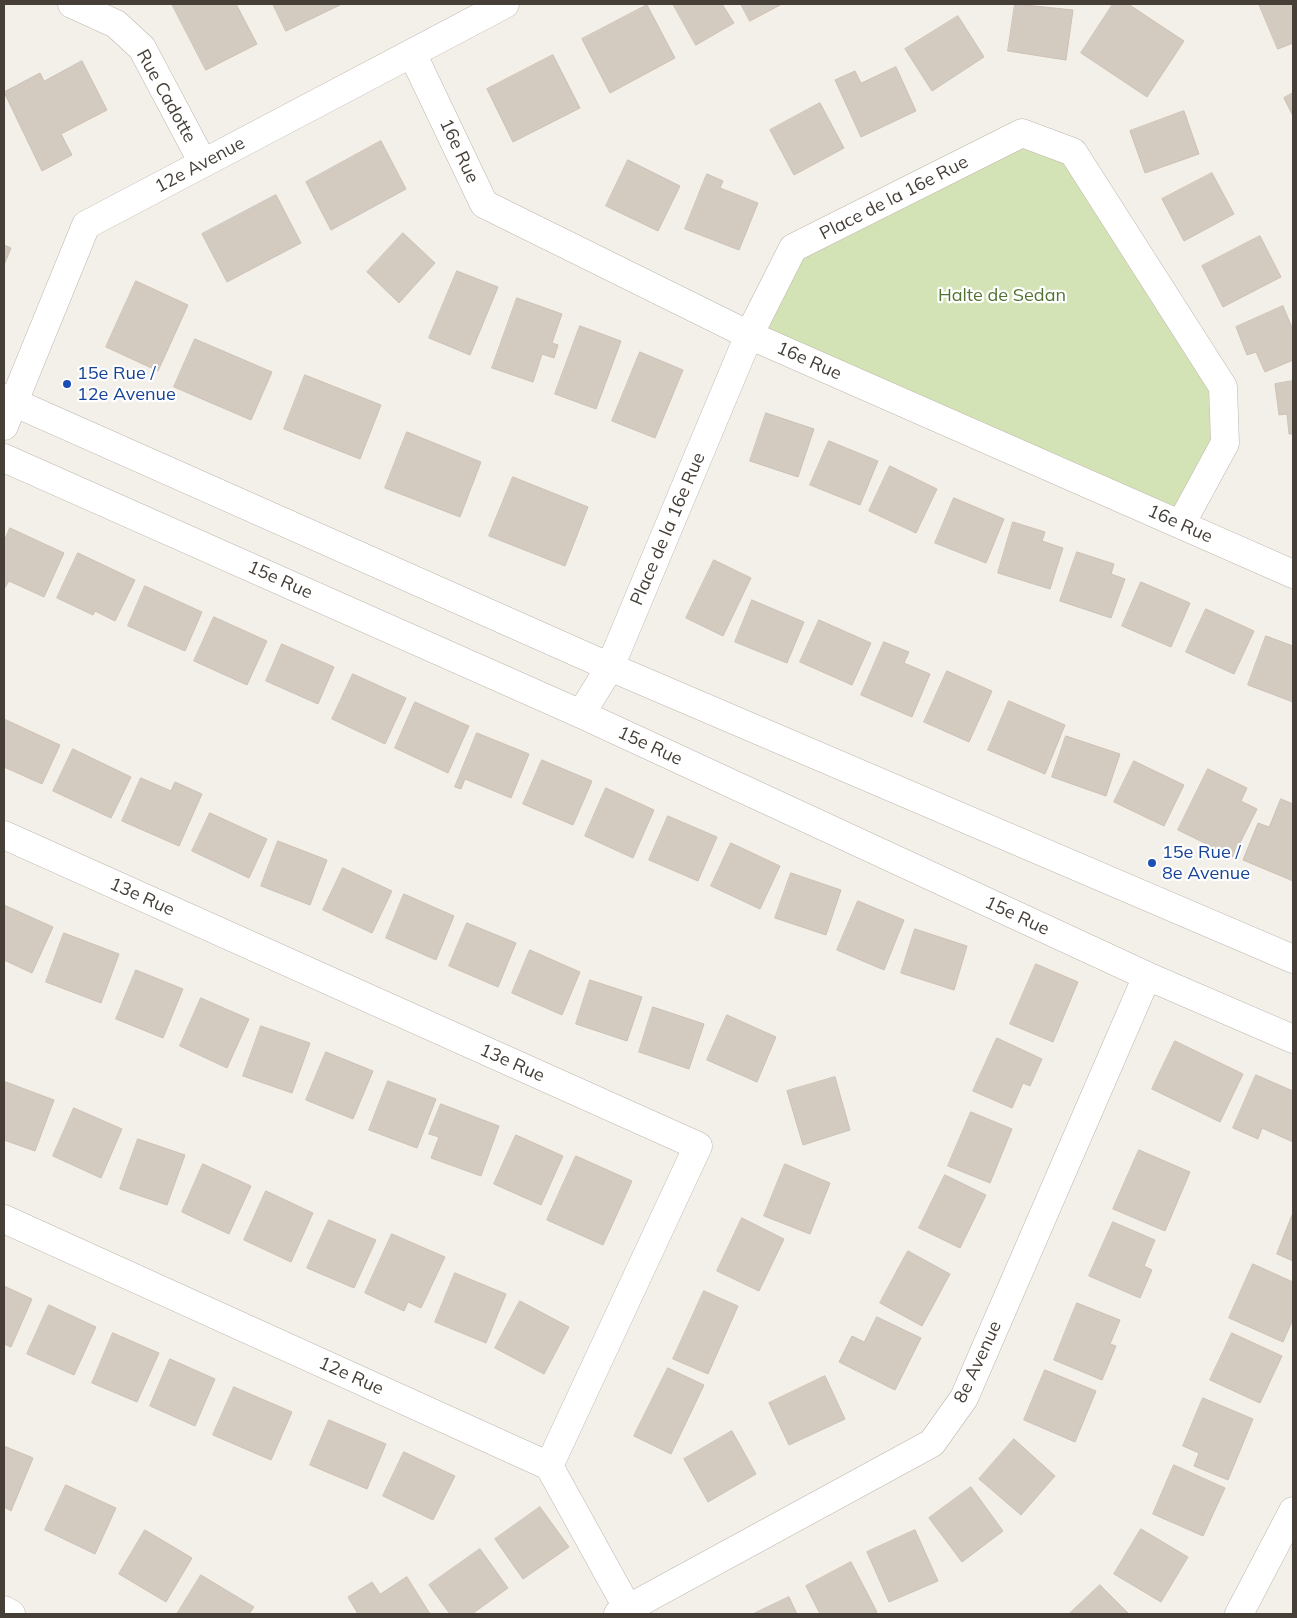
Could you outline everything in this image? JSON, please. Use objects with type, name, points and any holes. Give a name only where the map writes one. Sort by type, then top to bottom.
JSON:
[{"type":"street","name":"Rue Cadotte","points":[[72,4],[116,24],[142,48],[203,163]]},
{"type":"street","name":"12e Avenue","points":[[7,409],[86,225],[505,4]]},
{"type":"street","name":"16e Rue","points":[[412,53],[484,204],[749,335],[1293,574]]},
{"type":"street","name":"Place de la 16e Rue","points":[[581,714],[610,667],[749,335],[793,248],[1022,133],[1073,152],[1223,387],[1225,443],[1181,524]]},
{"type":"street","points":[[7,409],[1293,959]]},
{"type":"street","name":"15e Rue","points":[[4,458],[581,714],[1147,976],[1293,1039]]},
{"type":"street","name":"13e Rue","points":[[4,835],[698,1146],[549,1466]]},
{"type":"street","name":"8e Avenue","points":[[623,1612],[932,1443],[964,1398],[1147,976]]},
{"type":"street","name":"12e Rue","points":[[4,1219],[549,1466]]},
{"type":"street","points":[[549,1466],[623,1612]]},
{"type":"street","points":[[1239,1614],[1293,1510]]},
{"type":"street","points":[[4,1610],[11,1614]]},
{"type":"green space","name":"Halte de Sedan","points":[[1022,133],[1073,152],[1223,387],[1225,443],[1181,524],[749,335],[793,248]]},
{"type":"building","points":[[172,4],[236,4],[257,44],[206,70]]},
{"type":"building","points":[[273,4],[342,4],[286,31]]},
{"type":"building","points":[[673,4],[722,4],[734,23],[696,45]]},
{"type":"building","points":[[741,4],[782,4],[750,21]]},
{"type":"building","points":[[1015,4],[1073,10],[1066,60],[1008,51]]},
{"type":"building","points":[[1113,4],[1128,4],[1184,41],[1147,97],[1081,53]]},
{"type":"building","points":[[1259,4],[1293,4],[1293,43],[1278,49]]},
{"type":"building","points":[[647,5],[675,58],[610,93],[582,39]]},
{"type":"building","points":[[958,16],[984,57],[932,91],[905,49]]},
{"type":"building","points":[[553,55],[580,108],[513,142],[487,89]]},
{"type":"building","points":[[82,61],[107,110],[61,134],[72,155],[42,171],[4,92],[40,73],[44,81]]},
{"type":"building","points":[[896,67],[916,111],[861,137],[835,80],[855,71],[861,83]]},
{"type":"building","points":[[1293,93],[1293,116],[1284,98]]},
{"type":"building","points":[[820,103],[844,148],[794,175],[770,130]]},
{"type":"building","points":[[1184,111],[1199,154],[1145,173],[1130,131]]},
{"type":"building","points":[[381,141],[406,189],[331,230],[306,182]]},
{"type":"building","points":[[628,160],[680,186],[658,231],[606,206]]},
{"type":"building","points":[[1212,173],[1234,214],[1184,241],[1162,199]]},
{"type":"building","points":[[707,174],[723,181],[720,188],[758,203],[739,250],[685,229]]},
{"type":"building","points":[[276,195],[301,243],[227,282],[202,234]]},
{"type":"building","points":[[403,233],[435,263],[399,303],[367,272]]},
{"type":"building","points":[[1260,236],[1281,277],[1223,307],[1202,266]]},
{"type":"building","points":[[4,245],[11,248],[4,265]]},
{"type":"building","points":[[457,271],[498,287],[470,355],[429,338]]},
{"type":"building","points":[[136,281],[188,305],[158,371],[106,347]]},
{"type":"building","points":[[517,298],[562,314],[552,343],[558,345],[554,358],[542,354],[533,382],[492,368]]},
{"type":"building","points":[[1283,306],[1293,330],[1293,360],[1265,372],[1256,352],[1247,355],[1236,327]]},
{"type":"building","points":[[580,326],[621,341],[596,409],[555,394]]},
{"type":"building","points":[[195,339],[272,372],[251,420],[174,387]]},
{"type":"building","points":[[640,352],[683,370],[655,438],[612,421]]},
{"type":"building","points":[[305,375],[381,405],[360,459],[284,429]]},
{"type":"building","points":[[1293,381],[1293,434],[1289,434],[1287,414],[1279,415],[1275,384]]},
{"type":"building","points":[[766,413],[814,429],[798,477],[750,461]]},
{"type":"building","points":[[407,432],[481,462],[460,517],[385,488]]},
{"type":"building","points":[[829,441],[878,461],[860,505],[810,485]]},
{"type":"building","points":[[890,466],[937,489],[916,533],[869,511]]},
{"type":"building","points":[[513,477],[588,507],[565,566],[489,536]]},
{"type":"building","points":[[954,498],[1004,519],[986,563],[935,543]]},
{"type":"building","points":[[1013,522],[1045,532],[1042,541],[1063,548],[1050,589],[998,573]]},
{"type":"building","points":[[10,528],[64,553],[44,597],[9,581],[4,589],[4,542]]},
{"type":"building","points":[[1077,552],[1114,564],[1111,574],[1125,579],[1111,618],[1060,601]]},
{"type":"building","points":[[78,553],[135,580],[115,621],[95,611],[93,615],[57,598]]},
{"type":"building","points":[[714,560],[751,578],[723,636],[686,618]]},
{"type":"building","points":[[1141,582],[1190,603],[1171,647],[1122,626]]},
{"type":"building","points":[[145,586],[202,612],[185,651],[128,626]]},
{"type":"building","points":[[752,600],[804,622],[787,663],[735,642]]},
{"type":"building","points":[[1206,609],[1254,631],[1234,674],[1186,652]]},
{"type":"building","points":[[214,617],[267,641],[247,685],[194,661]]},
{"type":"building","points":[[819,620],[871,643],[852,685],[800,662]]},
{"type":"building","points":[[1266,636],[1293,646],[1293,702],[1248,685]]},
{"type":"building","points":[[884,642],[909,652],[904,663],[930,674],[912,717],[861,695]]},
{"type":"building","points":[[282,644],[334,667],[318,704],[266,681]]},
{"type":"building","points":[[947,671],[992,691],[969,742],[924,722]]},
{"type":"building","points":[[353,674],[406,698],[385,744],[332,719]]},
{"type":"building","points":[[1009,701],[1065,725],[1045,774],[988,750]]},
{"type":"building","points":[[415,702],[469,726],[448,773],[395,748]]},
{"type":"building","points":[[4,719],[60,745],[42,784],[4,767]]},
{"type":"building","points":[[477,733],[529,754],[511,798],[465,779],[461,789],[455,787]]},
{"type":"building","points":[[1066,736],[1120,754],[1106,796],[1052,777]]},
{"type":"building","points":[[73,749],[131,777],[111,818],[53,791]]},
{"type":"building","points":[[542,760],[592,781],[573,825],[523,804]]},
{"type":"building","points":[[1134,761],[1184,785],[1164,826],[1114,802]]},
{"type":"building","points":[[1208,769],[1247,788],[1241,801],[1257,809],[1233,857],[1178,830]]},
{"type":"building","points":[[141,778],[171,791],[175,782],[202,794],[179,846],[122,821]]},
{"type":"building","points":[[606,788],[654,810],[633,858],[585,836]]},
{"type":"building","points":[[1281,799],[1293,804],[1293,881],[1243,860],[1258,823],[1269,827]]},
{"type":"building","points":[[210,813],[267,839],[249,878],[192,851]]},
{"type":"building","points":[[668,816],[717,837],[698,881],[649,860]]},
{"type":"building","points":[[278,841],[327,860],[310,905],[261,886]]},
{"type":"building","points":[[731,843],[780,866],[760,909],[711,886]]},
{"type":"building","points":[[343,868],[392,891],[372,933],[323,910]]},
{"type":"building","points":[[791,873],[841,890],[826,935],[775,918]]},
{"type":"building","points":[[404,894],[454,916],[436,960],[386,938]]},
{"type":"building","points":[[858,901],[904,920],[884,970],[837,950]]},
{"type":"building","points":[[4,905],[53,927],[32,973],[4,960]]},
{"type":"building","points":[[467,923],[516,943],[498,987],[449,966]]},
{"type":"building","points":[[915,929],[967,946],[954,990],[901,973]]},
{"type":"building","points":[[64,933],[119,954],[101,1003],[46,982]]},
{"type":"building","points":[[530,950],[580,972],[562,1015],[512,993]]},
{"type":"building","points":[[1036,964],[1078,982],[1053,1042],[1010,1024]]},
{"type":"building","points":[[136,970],[183,989],[163,1038],[116,1019]]},
{"type":"building","points":[[590,980],[642,997],[627,1041],[576,1024]]},
{"type":"building","points":[[201,998],[249,1019],[227,1068],[180,1046]]},
{"type":"building","points":[[653,1007],[704,1024],[689,1069],[639,1052]]},
{"type":"building","points":[[727,1015],[776,1037],[757,1082],[707,1060]]},
{"type":"building","points":[[261,1026],[310,1043],[292,1093],[243,1076]]},
{"type":"building","points":[[997,1038],[1042,1059],[1030,1086],[1023,1083],[1012,1108],[973,1091]]},
{"type":"building","points":[[1175,1041],[1243,1074],[1220,1122],[1152,1089]]},
{"type":"building","points":[[326,1052],[373,1071],[353,1119],[306,1100]]},
{"type":"building","points":[[1256,1075],[1293,1091],[1293,1142],[1262,1128],[1258,1139],[1233,1128]]},
{"type":"building","points":[[835,1077],[850,1130],[803,1145],[787,1091]]},
{"type":"building","points":[[388,1081],[436,1099],[417,1148],[369,1130]]},
{"type":"building","points":[[6,1082],[54,1100],[35,1151],[4,1140],[4,1088]]},
{"type":"building","points":[[441,1104],[499,1126],[481,1176],[431,1158],[439,1137],[429,1134]]},
{"type":"building","points":[[74,1108],[122,1129],[101,1178],[53,1156]]},
{"type":"building","points":[[971,1112],[1012,1129],[990,1183],[948,1166]]},
{"type":"building","points":[[516,1135],[563,1156],[541,1205],[494,1184]]},
{"type":"building","points":[[138,1139],[185,1155],[167,1205],[120,1189]]},
{"type":"building","points":[[1139,1150],[1190,1172],[1165,1231],[1113,1209]]},
{"type":"building","points":[[576,1156],[632,1181],[603,1245],[547,1220]]},
{"type":"building","points":[[203,1164],[251,1186],[229,1234],[182,1212]]},
{"type":"building","points":[[785,1164],[830,1183],[810,1234],[764,1216]]},
{"type":"building","points":[[945,1175],[986,1195],[960,1248],[919,1228]]},
{"type":"building","points":[[266,1191],[313,1213],[291,1262],[244,1240]]},
{"type":"building","points":[[1293,1213],[1293,1261],[1277,1254]]},
{"type":"building","points":[[742,1218],[784,1239],[759,1291],[717,1271]]},
{"type":"building","points":[[329,1220],[376,1240],[354,1288],[307,1268]]},
{"type":"building","points":[[1113,1222],[1155,1240],[1144,1266],[1152,1270],[1140,1298],[1089,1276]]},
{"type":"building","points":[[392,1234],[445,1257],[421,1308],[408,1302],[404,1311],[365,1293]]},
{"type":"building","points":[[908,1251],[950,1274],[922,1326],[880,1303]]},
{"type":"building","points":[[1253,1264],[1293,1282],[1293,1319],[1283,1342],[1229,1318]]},
{"type":"building","points":[[455,1273],[506,1294],[486,1343],[435,1322]]},
{"type":"building","points":[[4,1286],[32,1299],[11,1347],[4,1344]]},
{"type":"building","points":[[704,1291],[738,1306],[708,1374],[673,1359]]},
{"type":"building","points":[[520,1301],[569,1327],[544,1374],[495,1348]]},
{"type":"building","points":[[1077,1303],[1120,1320],[1110,1344],[1116,1346],[1102,1380],[1054,1360]]},
{"type":"building","points":[[49,1305],[96,1327],[74,1375],[27,1354]]},
{"type":"building","points":[[877,1317],[921,1338],[895,1390],[839,1362],[852,1336],[864,1342]]},
{"type":"building","points":[[113,1333],[159,1353],[137,1402],[92,1383]]},
{"type":"building","points":[[1232,1333],[1282,1356],[1260,1403],[1210,1380]]},
{"type":"building","points":[[170,1359],[215,1379],[195,1426],[150,1406]]},
{"type":"building","points":[[668,1368],[704,1385],[671,1454],[634,1436]]},
{"type":"building","points":[[1045,1370],[1096,1391],[1075,1442],[1024,1420]]},
{"type":"building","points":[[825,1376],[845,1419],[789,1445],[769,1403]]},
{"type":"building","points":[[234,1387],[292,1412],[271,1460],[213,1435]]},
{"type":"building","points":[[1203,1398],[1253,1419],[1228,1480],[1194,1466],[1199,1453],[1183,1446]]},
{"type":"building","points":[[329,1420],[386,1444],[367,1489],[310,1465]]},
{"type":"building","points":[[732,1431],[756,1474],[708,1502],[684,1459]]},
{"type":"building","points":[[1014,1439],[1055,1476],[1021,1515],[979,1479]]},
{"type":"building","points":[[4,1446],[33,1458],[11,1511],[4,1507]]},
{"type":"building","points":[[404,1452],[455,1476],[433,1520],[383,1496]]},
{"type":"building","points":[[1174,1465],[1225,1488],[1203,1536],[1153,1514]]},
{"type":"building","points":[[66,1485],[116,1508],[95,1554],[45,1530]]},
{"type":"building","points":[[971,1487],[1003,1531],[962,1562],[929,1518]]},
{"type":"building","points":[[540,1507],[569,1547],[523,1579],[495,1539]]},
{"type":"building","points":[[1141,1529],[1188,1557],[1161,1602],[1114,1574]]},
{"type":"building","points":[[145,1530],[192,1558],[166,1602],[119,1574]]},
{"type":"building","points":[[915,1530],[938,1581],[889,1602],[867,1552]]},
{"type":"building","points":[[480,1549],[508,1588],[472,1614],[450,1614],[429,1585]]},
{"type":"building","points":[[851,1562],[877,1612],[872,1614],[820,1614],[806,1586]]},
{"type":"building","points":[[201,1575],[254,1607],[249,1614],[177,1614]]},
{"type":"building","points":[[407,1577],[430,1614],[358,1614],[348,1597],[372,1582],[380,1594]]},
{"type":"building","points":[[1100,1585],[1129,1614],[1069,1614]]},
{"type":"building","points":[[789,1597],[797,1614],[753,1614]]},
{"type":"place","name":"15e Rue / 12e Avenue","points":[[67,384]]},
{"type":"place","name":"15e Rue / 8e Avenue","points":[[1152,863]]}]
